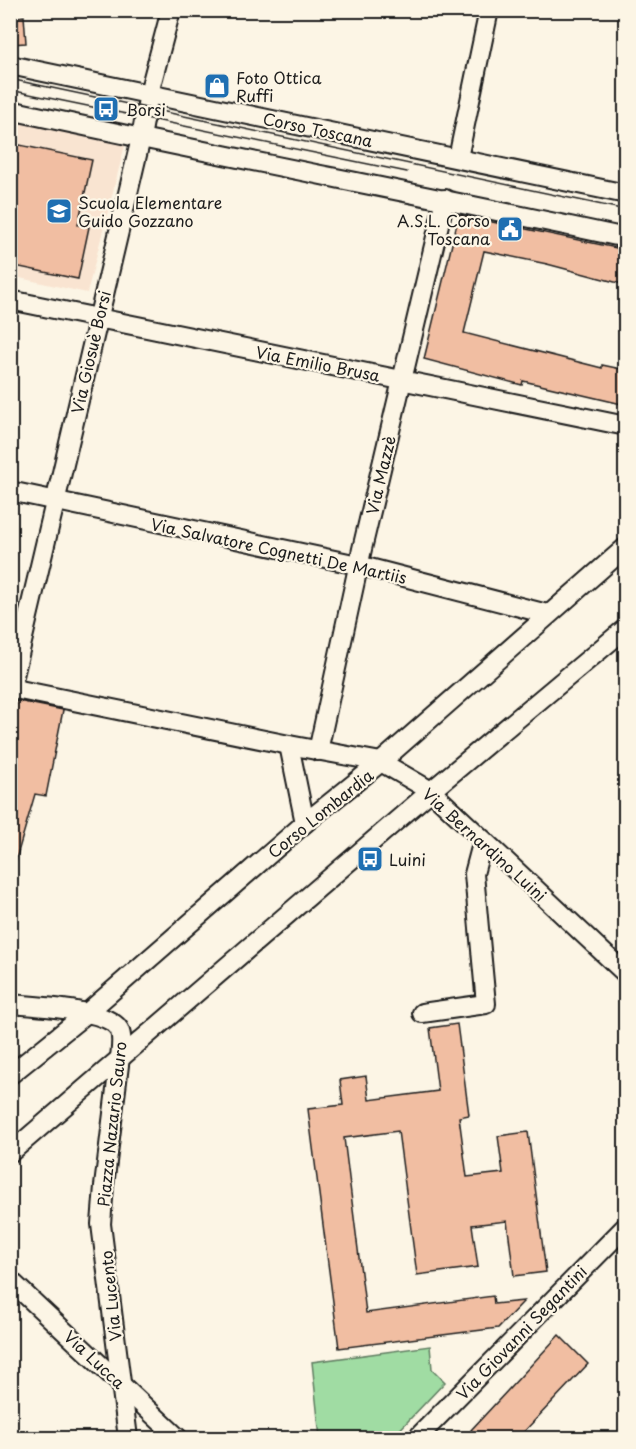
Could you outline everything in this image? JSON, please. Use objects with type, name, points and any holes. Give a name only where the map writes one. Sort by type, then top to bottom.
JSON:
[{"type":"street","name":"Via Giosuè Borsi","points":[[11,690],[141,138],[149,93],[171,10]]},
{"type":"street","points":[[458,158],[489,10]]},
{"type":"street","name":"Corso Toscana","points":[[10,64],[626,194]]},
{"type":"street","points":[[10,110],[626,238]]},
{"type":"street","name":"Via Mazzè","points":[[318,751],[358,566],[445,199]]},
{"type":"street","name":"Via Emilio Brusa","points":[[10,300],[98,320],[403,379],[626,426]]},
{"type":"street","name":"Via Salvatore Cognetti De Martiis","points":[[10,491],[358,566],[547,614]]},
{"type":"street","name":"Corso Lombardia","points":[[10,1075],[87,1013],[305,823],[381,762],[626,546]]},
{"type":"street","points":[[10,1153],[431,791],[626,628]]},
{"type":"street","name":"Via Bernardino Luini","points":[[11,690],[381,762],[431,791],[626,974]]},
{"type":"street","points":[[289,745],[305,823]]},
{"type":"street","points":[[422,1013],[486,1004],[474,874],[483,840]]},
{"type":"street","name":"Piazza Nazario Sauro","points":[[10,1004],[87,1013],[112,1021],[119,1029],[122,1041],[101,1224]]},
{"type":"street","name":"Via Lucento","points":[[101,1224],[128,1438]]},
{"type":"street","name":"Via Giovanni Segantini","points":[[417,1438],[626,1226]]},
{"type":"street","name":"Via Lucca","points":[[10,1280],[178,1438]]},
{"type":"street","points":[[10,1295],[31,1301]]},
{"type":"shaded area","name":"Scuola Elementare Guido Gozzano","points":[[11,121],[125,145],[87,293],[11,276]]},
{"type":"green space","points":[[430,1346],[432,1369],[445,1382],[392,1438],[320,1438],[312,1362]]},
{"type":"building","points":[[24,16],[26,43],[10,44],[10,18]]},
{"type":"building","name":"Scuola Elementare Guido Gozzano","points":[[10,143],[92,160],[78,225],[89,227],[78,279],[10,265]]},
{"type":"building","points":[[459,215],[626,250],[626,285],[547,264],[484,251],[464,333],[602,368],[602,365],[626,370],[626,405],[523,381],[522,385],[424,359]]},
{"type":"building","points":[[18,701],[63,710],[46,796],[35,794],[14,866],[10,866],[10,728]]},
{"type":"building","points":[[457,1024],[469,1115],[459,1117],[467,1177],[503,1173],[498,1136],[528,1132],[546,1272],[514,1276],[507,1221],[472,1225],[478,1267],[417,1275],[398,1131],[344,1138],[366,1313],[493,1296],[494,1304],[524,1301],[498,1328],[339,1348],[308,1109],[343,1105],[340,1080],[366,1076],[369,1100],[438,1091],[430,1028]]},
{"type":"building","points":[[559,1335],[588,1364],[518,1438],[480,1438],[471,1430]]},
{"type":"tram line","points":[[10,79],[626,210]]},
{"type":"tram line","points":[[10,90],[407,172]]},
{"type":"place","name":"Foto Ottica Ruffi","points":[[217,86]]},
{"type":"place","name":"Borsi","points":[[106,109]]},
{"type":"place","name":"Scuola Elementare Guido Gozzano","points":[[59,211]]},
{"type":"place","name":"A.S.L. Corso Toscana","points":[[510,229]]},
{"type":"place","name":"Luini","points":[[370,859]]}]
